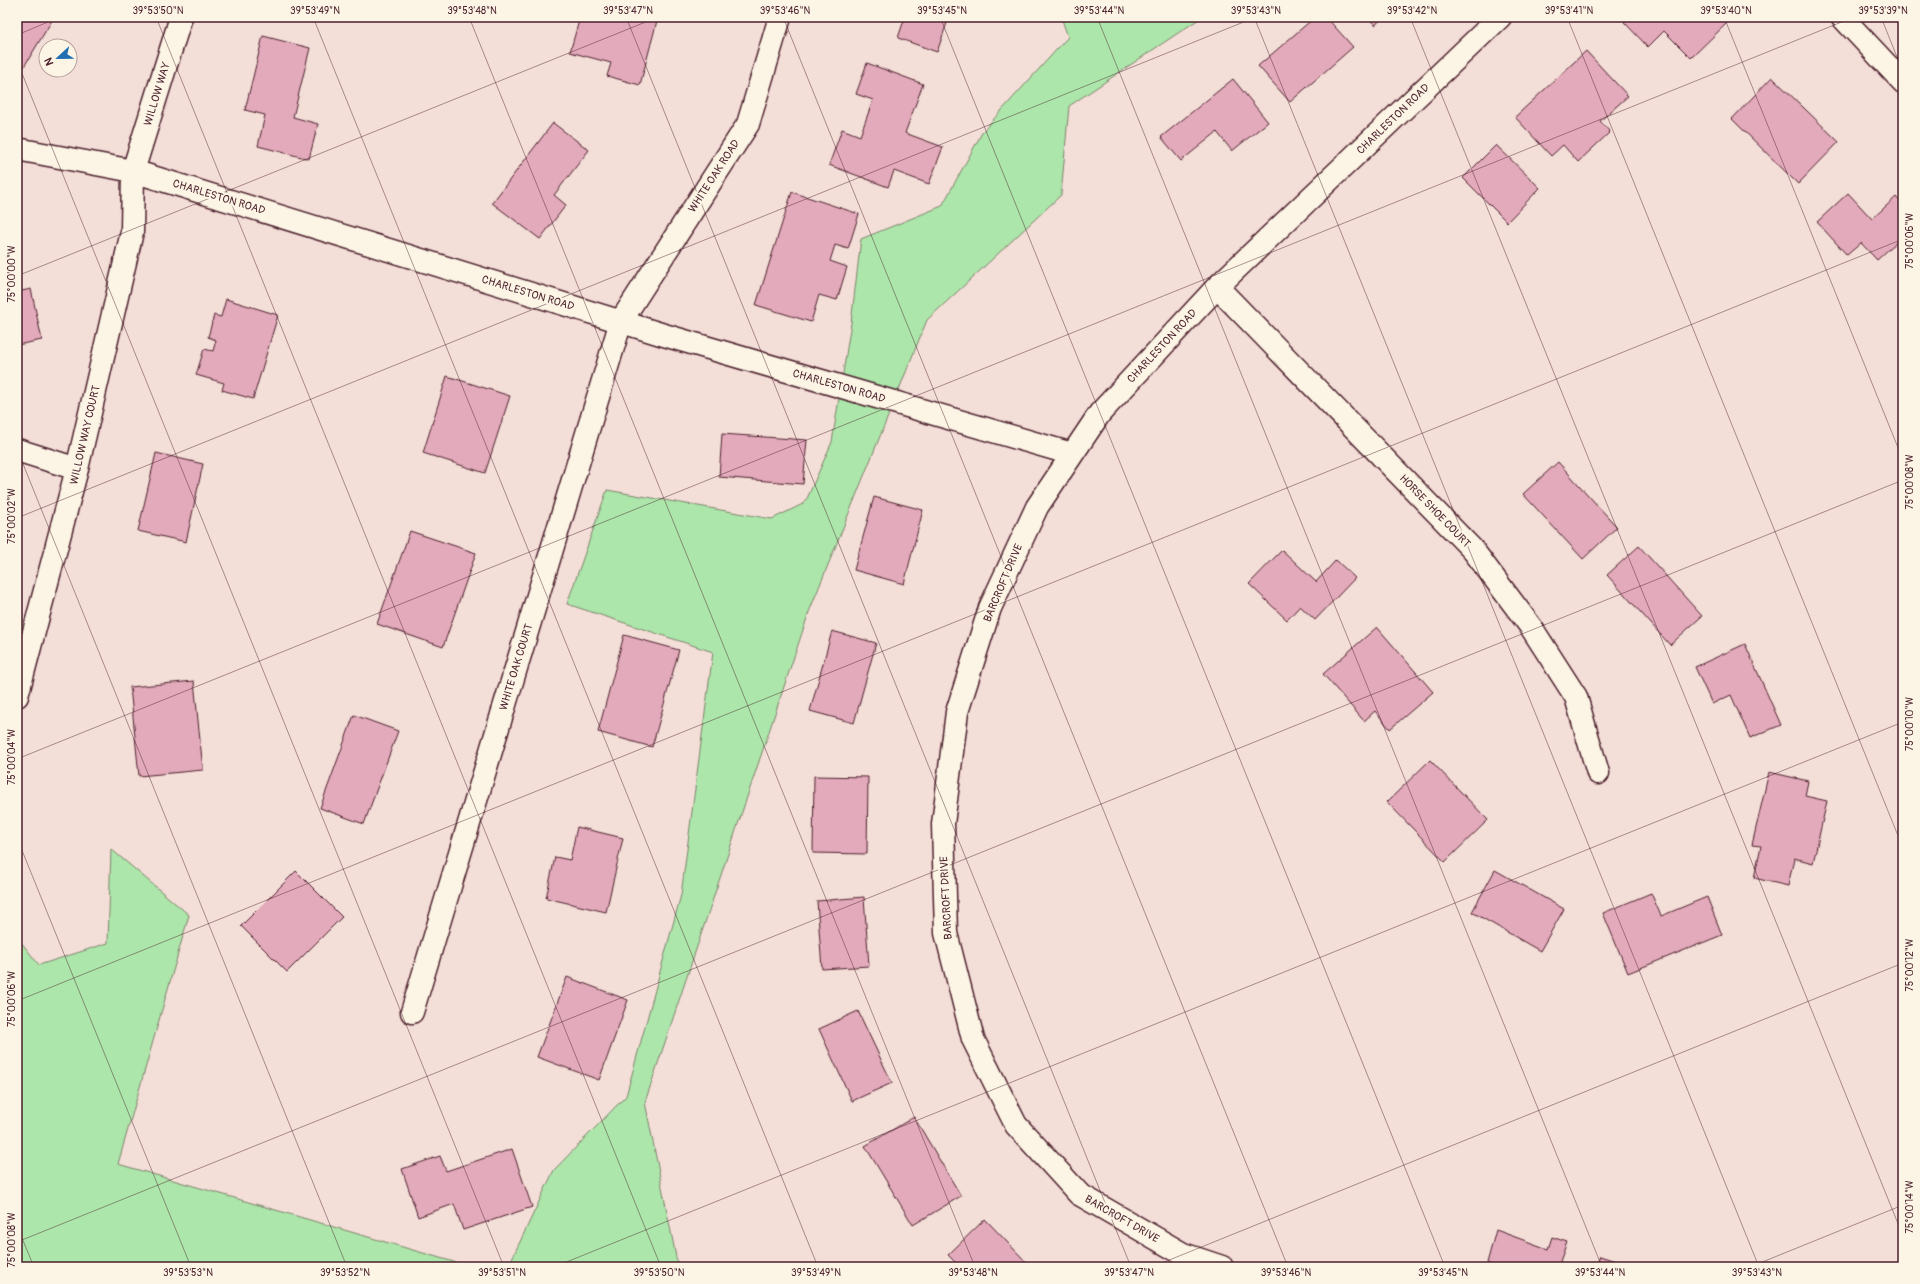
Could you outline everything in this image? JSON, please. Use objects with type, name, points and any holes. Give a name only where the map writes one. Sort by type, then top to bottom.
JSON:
[{"type":"street","name":"WILLOW WAY","points":[[133,171],[181,17]]},
{"type":"street","name":"WHITE OAK ROAD","points":[[620,321],[748,124],[780,17]]},
{"type":"street","name":"CHARLESTON ROAD","points":[[17,149],[133,171],[620,321],[1072,454],[1100,412],[1217,287],[1500,17]]},
{"type":"street","points":[[1842,17],[1903,82]]},
{"type":"street","name":"WILLOW WAY COURT","points":[[17,696],[77,469],[132,232],[133,171]]},
{"type":"street","name":"HORSE SHOE COURT","points":[[1217,287],[1473,550],[1531,626],[1576,697],[1598,773]]},
{"type":"street","name":"WHITE OAK COURT","points":[[412,1012],[620,321]]},
{"type":"street","points":[[17,450],[77,469]]},
{"type":"street","name":"BARCROFT DRIVE","points":[[1072,454],[1037,507],[990,608],[957,712],[943,824],[946,933],[973,1039],[1016,1125],[1079,1194],[1183,1254],[1222,1267]]},
{"type":"green space","points":[[1061,17],[1202,17],[1069,106],[1061,195],[927,320],[809,612],[645,1102],[678,1267],[508,1267],[554,1170],[626,1096],[681,895],[713,652],[567,604],[607,490],[772,519],[805,503],[832,442],[851,323],[861,239],[942,206],[983,131],[1068,37]]},
{"type":"green space","points":[[111,849],[189,915],[118,1164],[471,1267],[29,1267],[17,1260],[17,937],[39,965],[108,943]]},
{"type":"building","points":[[17,17],[54,17],[41,38],[38,38],[38,44],[22,70],[17,67]]},
{"type":"building","points":[[580,17],[658,17],[640,85],[607,76],[611,63],[570,52]]},
{"type":"building","points":[[905,17],[949,17],[937,52],[898,38]]},
{"type":"building","points":[[1315,17],[1326,17],[1353,47],[1290,102],[1258,66]]},
{"type":"building","points":[[1367,17],[1384,17],[1375,25]]},
{"type":"building","points":[[1629,17],[1724,17],[1728,22],[1691,58],[1664,31],[1648,47],[1624,22]]},
{"type":"building","points":[[263,36],[310,48],[293,117],[318,124],[309,159],[258,146],[265,115],[245,110]]},
{"type":"building","points":[[1586,51],[1628,96],[1600,121],[1610,132],[1578,162],[1563,145],[1551,156],[1515,117]]},
{"type":"building","points":[[867,63],[923,84],[905,133],[943,147],[929,184],[894,171],[888,187],[829,165],[842,129],[860,136],[873,100],[856,94]]},
{"type":"building","points":[[1772,77],[1839,142],[1798,184],[1732,119]]},
{"type":"building","points":[[1233,79],[1268,122],[1232,151],[1217,132],[1181,161],[1161,137]]},
{"type":"building","points":[[553,123],[589,150],[554,195],[566,205],[540,239],[492,203]]},
{"type":"building","points":[[1496,145],[1540,188],[1507,222],[1463,178]]},
{"type":"building","points":[[792,192],[859,214],[848,249],[835,245],[830,261],[847,267],[837,300],[819,295],[811,322],[756,305]]},
{"type":"building","points":[[1848,193],[1872,219],[1896,197],[1903,205],[1903,236],[1877,260],[1861,243],[1847,255],[1817,222]]},
{"type":"building","points":[[31,289],[42,340],[17,345],[17,292]]},
{"type":"building","points":[[226,299],[278,315],[253,399],[222,390],[224,383],[196,375],[204,349],[213,351],[216,340],[208,337],[214,315],[221,317]]},
{"type":"building","points":[[447,376],[510,396],[485,473],[423,453]]},
{"type":"building","points":[[722,434],[807,440],[803,484],[719,477]]},
{"type":"building","points":[[156,453],[203,464],[186,542],[138,531]]},
{"type":"building","points":[[1558,462],[1617,527],[1583,559],[1523,494]]},
{"type":"building","points":[[874,497],[923,510],[904,584],[854,570]]},
{"type":"building","points":[[410,531],[476,553],[443,647],[377,624]]},
{"type":"building","points":[[1639,546],[1702,616],[1670,645],[1607,575]]},
{"type":"building","points":[[1282,550],[1316,582],[1336,560],[1355,578],[1315,620],[1300,606],[1287,620],[1249,584]]},
{"type":"building","points":[[1377,627],[1433,692],[1390,729],[1375,711],[1364,721],[1323,674]]},
{"type":"building","points":[[832,631],[876,643],[854,723],[810,711]]},
{"type":"building","points":[[624,635],[679,650],[652,747],[598,732]]},
{"type":"building","points":[[1745,644],[1781,725],[1750,738],[1731,695],[1712,704],[1695,667]]},
{"type":"building","points":[[194,681],[203,770],[139,776],[130,687]]},
{"type":"building","points":[[354,715],[398,731],[364,824],[320,808]]},
{"type":"building","points":[[1430,760],[1488,820],[1445,862],[1387,802]]},
{"type":"building","points":[[1769,772],[1808,781],[1805,796],[1827,801],[1813,863],[1794,858],[1788,886],[1754,878],[1761,846],[1752,845]]},
{"type":"building","points":[[814,776],[868,777],[867,854],[813,853]]},
{"type":"building","points":[[577,827],[623,838],[606,912],[546,898],[555,857],[570,860]]},
{"type":"building","points":[[1495,870],[1564,909],[1540,951],[1472,912]]},
{"type":"building","points":[[296,871],[342,917],[287,972],[241,926]]},
{"type":"building","points":[[1651,893],[1661,916],[1707,897],[1722,935],[1628,973],[1603,913]]},
{"type":"building","points":[[864,897],[869,966],[822,969],[817,901]]},
{"type":"building","points":[[567,977],[628,1000],[599,1080],[537,1057]]},
{"type":"building","points":[[858,1011],[892,1083],[852,1101],[819,1029]]},
{"type":"building","points":[[914,1117],[961,1196],[913,1225],[865,1146]]},
{"type":"building","points":[[512,1149],[532,1207],[463,1230],[454,1204],[418,1217],[402,1169],[440,1156],[446,1171]]},
{"type":"building","points":[[985,1219],[1031,1267],[960,1267],[948,1255]]},
{"type":"building","points":[[1496,1230],[1548,1249],[1552,1237],[1567,1242],[1558,1267],[1497,1267],[1487,1263]]},
{"type":"building","points":[[1600,1256],[1634,1267],[1596,1267]]}]
